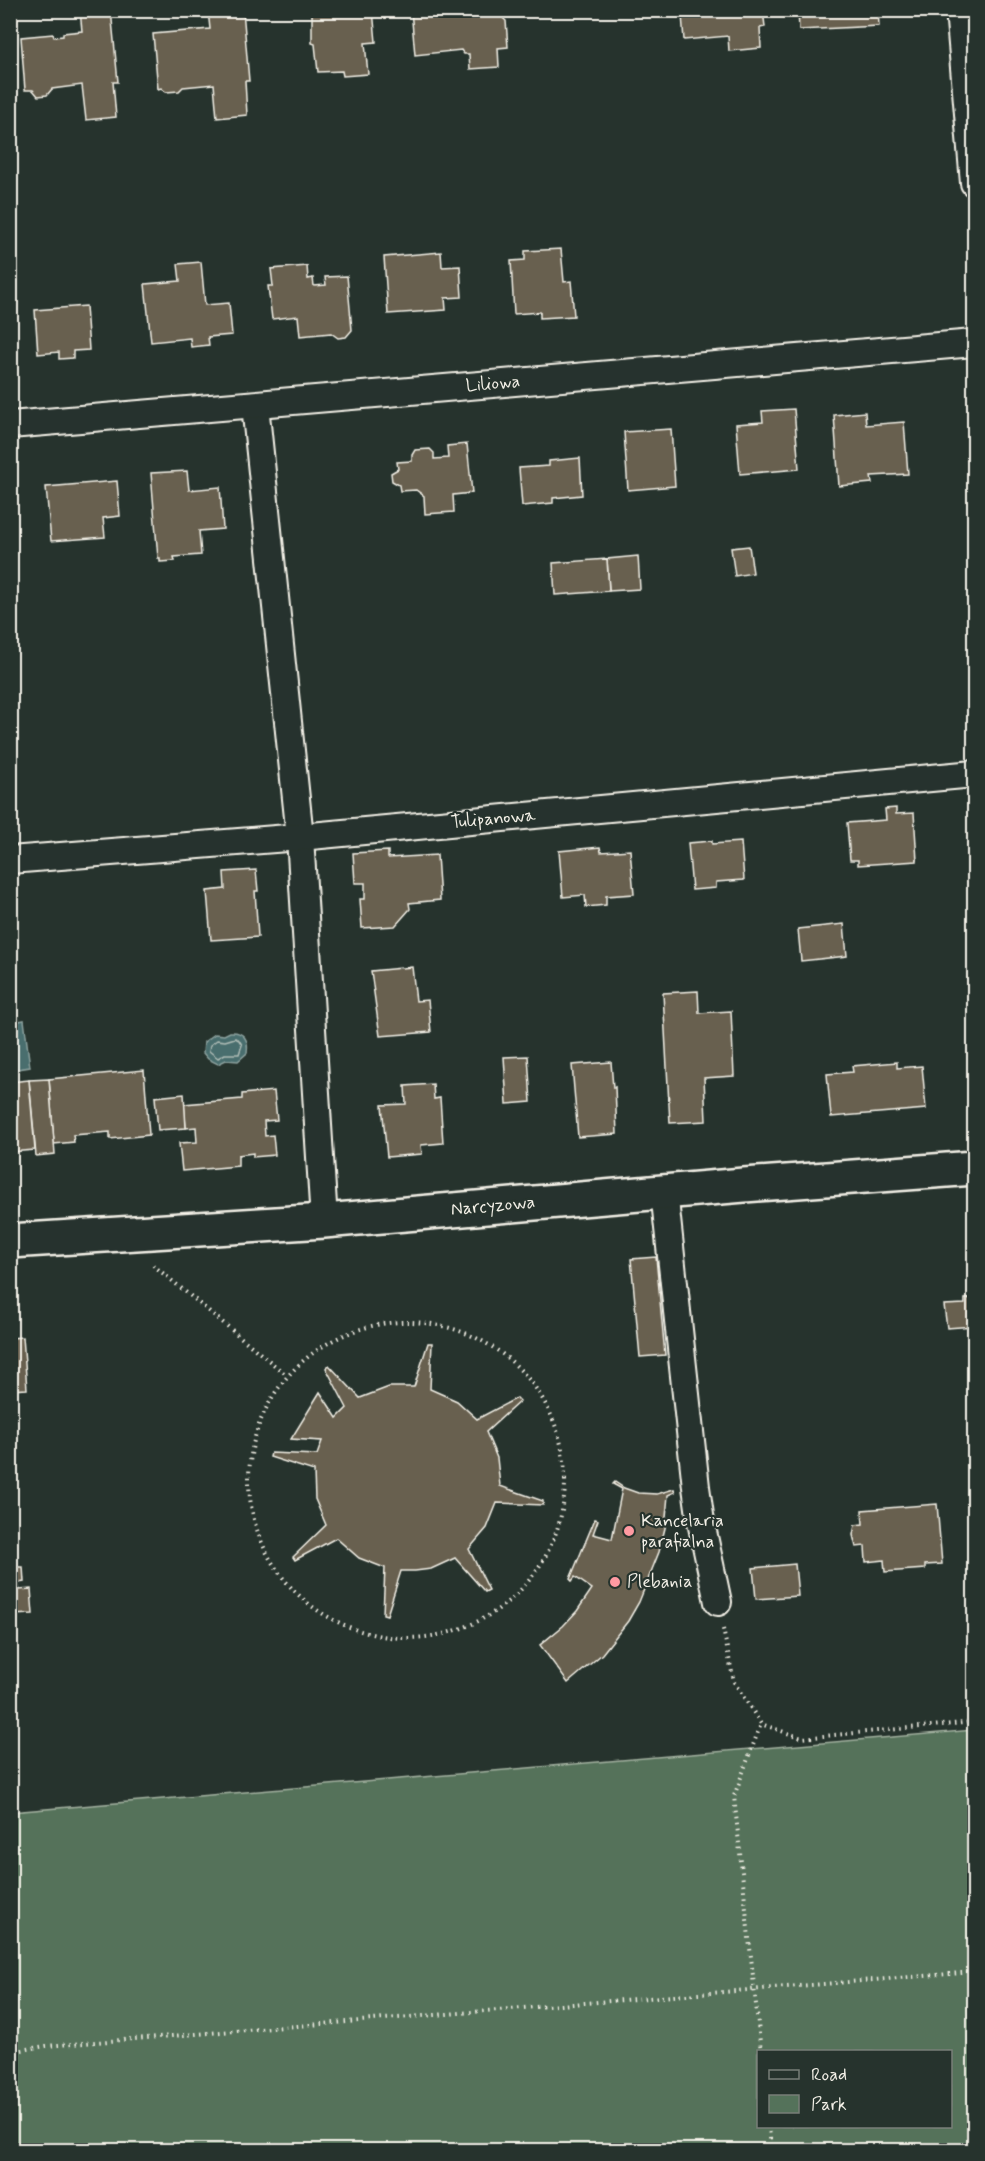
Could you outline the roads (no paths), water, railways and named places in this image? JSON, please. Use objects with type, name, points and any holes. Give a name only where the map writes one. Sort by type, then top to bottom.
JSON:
[{"type":"street","points":[[959,10],[975,183]]},
{"type":"street","name":"Liliowa","points":[[10,424],[975,343]]},
{"type":"street","points":[[255,405],[300,837],[324,1221]]},
{"type":"street","name":"Tulipanowa","points":[[10,860],[300,837],[975,774]]},
{"type":"street","name":"Narcyzowa","points":[[10,1241],[324,1221],[664,1191],[975,1168]]},
{"type":"street","points":[[664,1191],[697,1499],[718,1602]]},
{"type":"water","points":[[18,1016],[19,1021],[24,1020],[30,1067],[11,1070],[11,1021],[13,1021],[12,1017]]},
{"type":"water","points":[[230,1032],[239,1033],[245,1037],[247,1053],[238,1061],[226,1060],[218,1064],[208,1059],[203,1053],[204,1042],[215,1034],[224,1035]]},
{"type":"place","name":"Kancelaria parafialna","points":[[629,1531]]},
{"type":"place","name":"Plebania","points":[[615,1582]]}]
